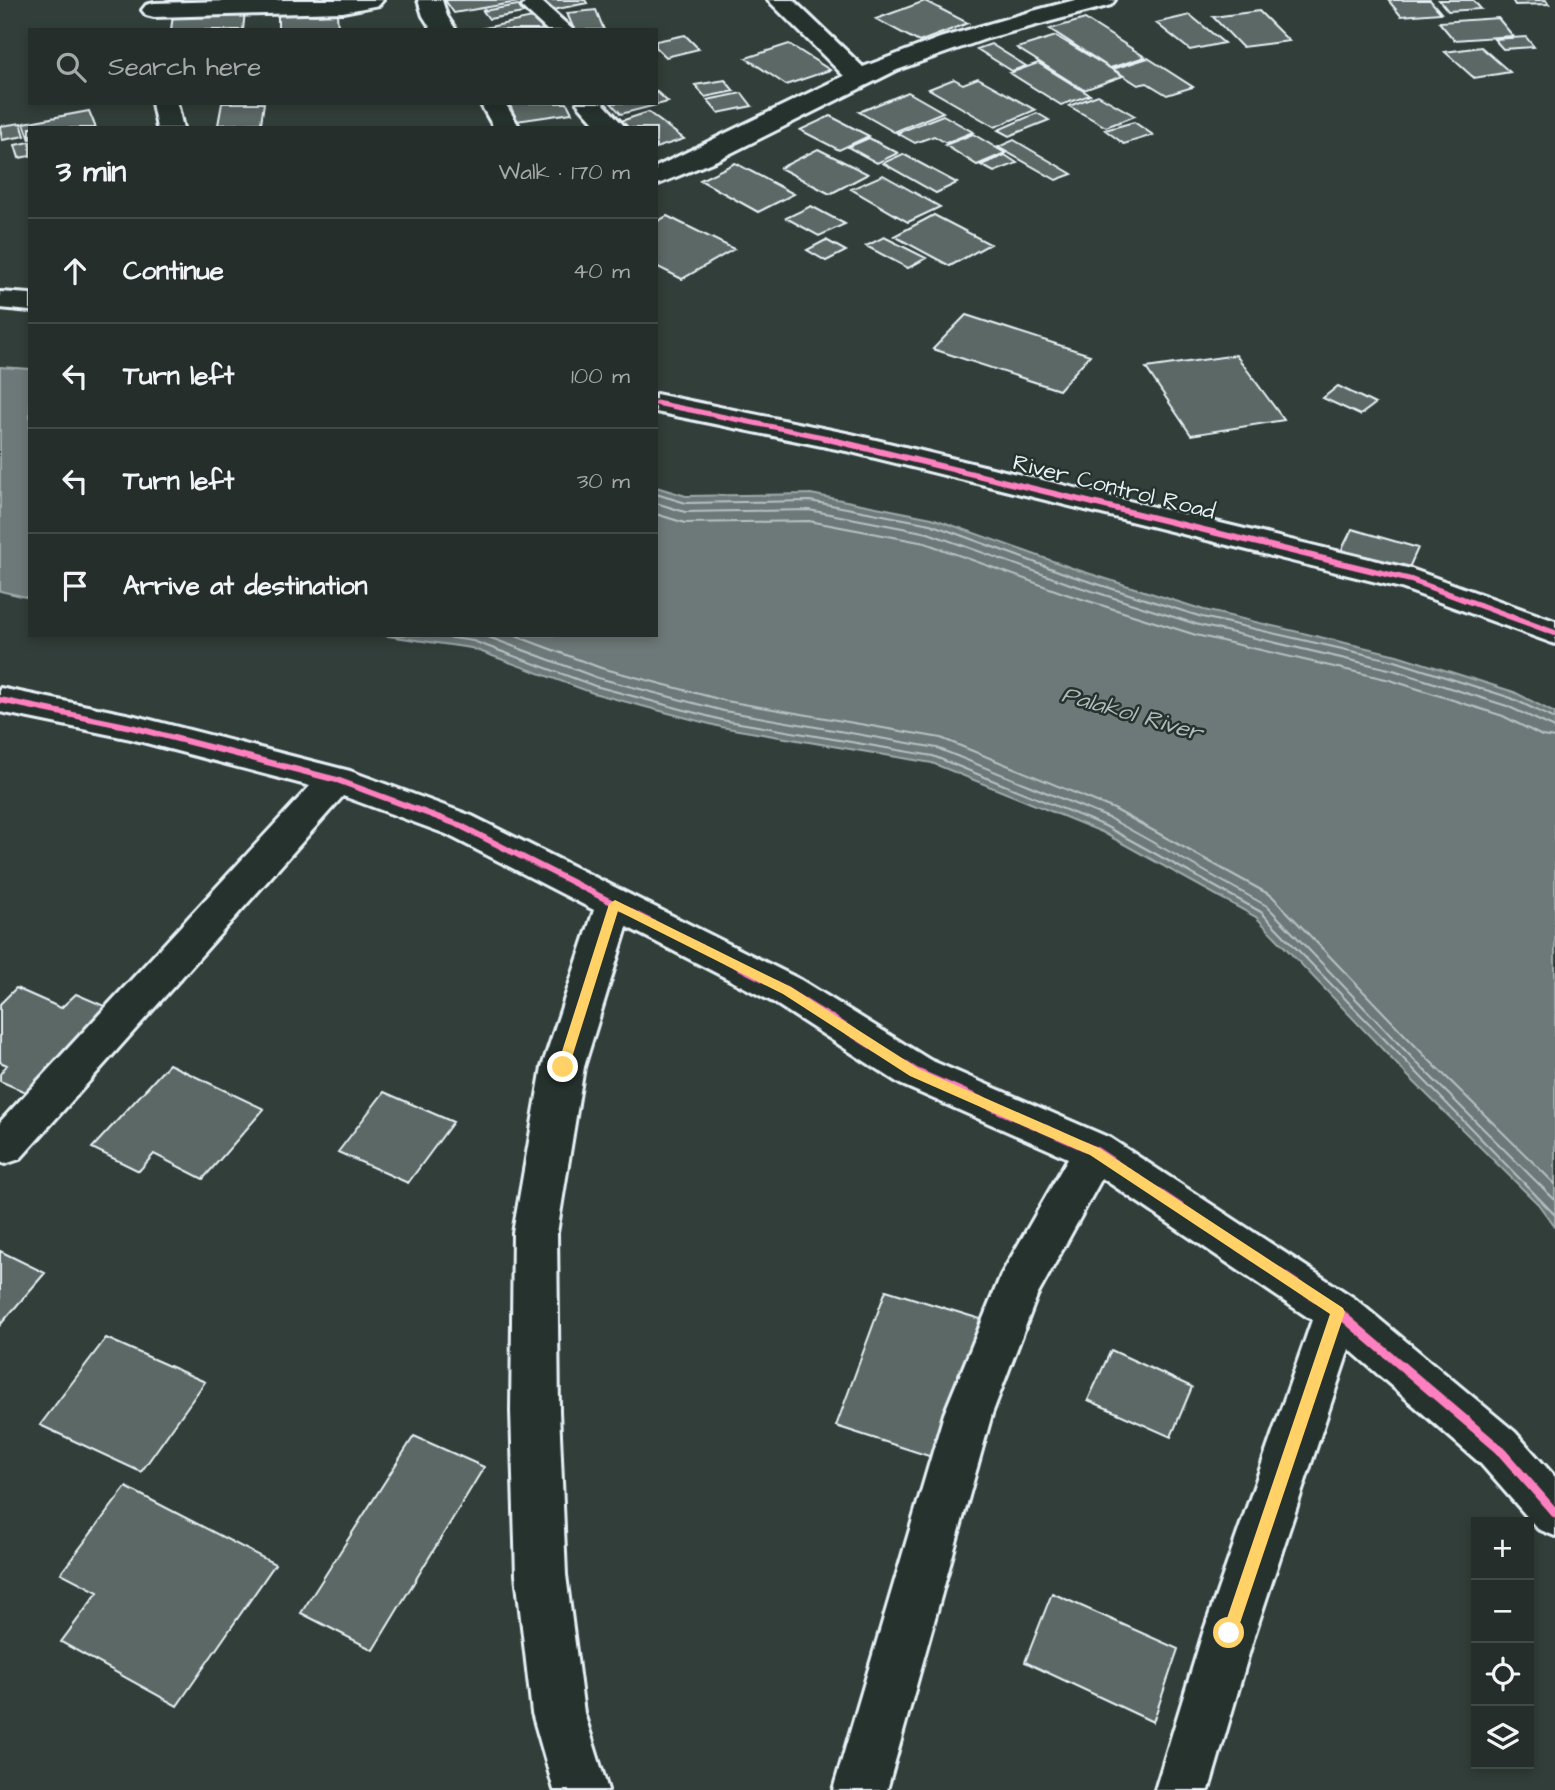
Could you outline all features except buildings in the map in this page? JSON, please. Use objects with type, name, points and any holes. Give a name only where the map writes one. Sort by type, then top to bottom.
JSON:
[{"type":"street","points":[[153,13],[343,5],[370,0]]},
{"type":"street","points":[[430,0],[443,28]]},
{"type":"street","points":[[780,0],[860,78]]},
{"type":"street","points":[[661,170],[860,78],[934,47],[1030,17],[1103,0]]},
{"type":"street","points":[[534,7],[559,28]]},
{"type":"street","points":[[164,105],[169,126]]},
{"type":"street","points":[[493,105],[506,126]]},
{"type":"street","points":[[591,105],[612,126]]},
{"type":"street","points":[[0,300],[28,303]]},
{"type":"street","name":"River Control Road","points":[[658,403],[851,443],[1411,580],[1555,633]]},
{"type":"street","points":[[0,699],[131,727],[337,780],[458,825],[787,991],[915,1072],[1094,1152],[1338,1312],[1497,1448],[1555,1513]]},
{"type":"street","points":[[0,1144],[5,1146],[337,780]]},
{"type":"street","points":[[580,1790],[558,1713],[541,1575],[535,1411],[535,1233],[563,1067],[615,904]]},
{"type":"street","points":[[860,1790],[968,1414],[1017,1289],[1094,1152]]},
{"type":"street","points":[[1182,1790],[1229,1633],[1338,1312]]},
{"type":"water","points":[[0,367],[28,369],[28,598],[0,591]]},
{"type":"water","name":"Palakol River","points":[[658,488],[686,496],[811,494],[932,518],[1075,569],[1204,610],[1397,655],[1514,692],[1555,713],[1555,1227],[1538,1204],[1408,1076],[1256,917],[1102,832],[932,763],[721,727],[593,693],[471,648],[395,637],[658,637]]},
{"type":"cycle path","points":[[658,403],[851,443],[1411,580],[1555,633]]},
{"type":"cycle path","points":[[0,700],[131,727],[337,780],[459,825],[787,991],[915,1072],[1095,1151],[1338,1312],[1498,1448],[1555,1513]]},
{"type":"route","points":[[563,1067],[615,904],[787,991],[915,1072],[1094,1152],[1338,1312],[1229,1633]]}]
